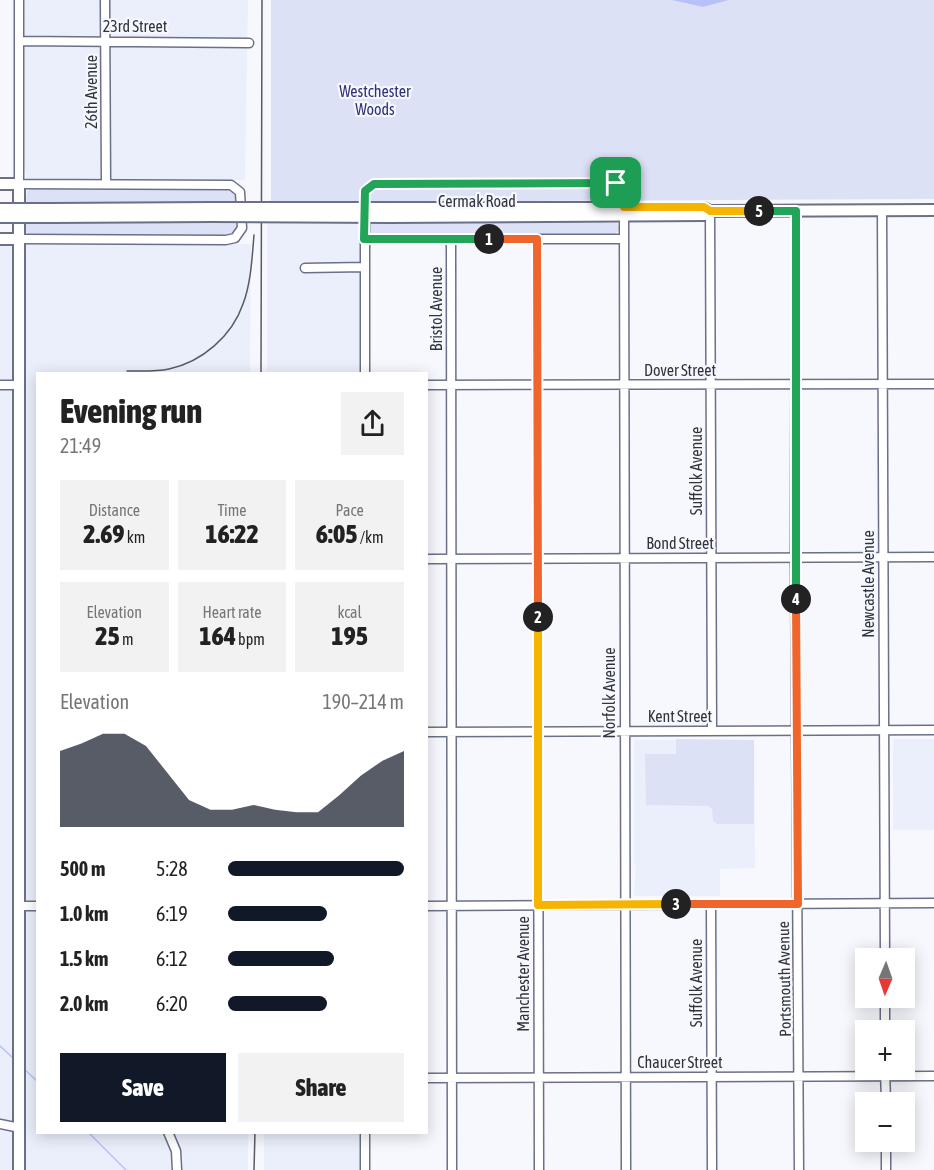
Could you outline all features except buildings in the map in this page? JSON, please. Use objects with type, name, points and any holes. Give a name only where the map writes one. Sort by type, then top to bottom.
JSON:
[{"type":"main road","points":[[0,184],[19,184],[19,1170]]},
{"type":"main road","name":"Cermak Road","points":[[0,208],[52,213]]},
{"type":"main road","name":"Cermak Road","points":[[0,217],[52,213],[624,211],[705,216],[710,211],[934,210]]},
{"type":"main road","points":[[0,239],[20,239]]},
{"type":"street","points":[[20,0],[19,184],[231,185],[240,192],[242,228],[234,238],[226,240],[20,239]]},
{"type":"street","name":"26th Avenue","points":[[105,0],[106,184]]},
{"type":"street","name":"23rd Street","points":[[20,40],[249,43]]},
{"type":"street","name":"Cermak Road","points":[[364,239],[365,191],[374,184],[616,183],[621,185],[623,190],[624,211]]},
{"type":"street","name":"Newcastle Avenue","points":[[882,210],[885,948]]},
{"type":"street","name":"Norfolk Avenue","points":[[624,211],[626,1170]]},
{"type":"street","name":"Suffolk Avenue","points":[[710,211],[712,731]]},
{"type":"street","name":"Portsmouth Avenue","points":[[796,211],[795,558],[798,731],[799,1170]]},
{"type":"street","points":[[365,372],[364,239],[624,239]]},
{"type":"street","name":"Bristol Avenue","points":[[451,239],[452,1170]]},
{"type":"street","name":"Manchester Avenue","points":[[537,239],[539,1170]]},
{"type":"street","points":[[305,268],[365,267]]},
{"type":"street","name":"Dover Street","points":[[428,385],[934,384]]},
{"type":"street","points":[[0,385],[20,385]]},
{"type":"street","name":"Bond Street","points":[[428,559],[934,557]]},
{"type":"street","name":"Kent Street","points":[[428,732],[934,730]]},
{"type":"street","points":[[428,906],[934,903]]},
{"type":"street","name":"Suffolk Avenue","points":[[711,904],[712,1170]]},
{"type":"street","points":[[18,906],[36,906]]},
{"type":"street","name":"Chaucer Street","points":[[428,1078],[855,1074]]},
{"type":"street","name":"Chaucer Street","points":[[915,1075],[934,1076]]},
{"type":"street","points":[[0,1124],[20,1128]]},
{"type":"street","points":[[169,1134],[176,1151],[177,1170]]},
{"type":"street","points":[[365,1134],[365,1170]]},
{"type":"street","points":[[886,1152],[886,1170]]},
{"type":"shaded area","points":[[25,0],[248,0],[245,180],[27,180],[22,158]]},
{"type":"shaded area","points":[[361,221],[361,372],[267,372],[267,222]]},
{"type":"shaded area","points":[[251,244],[250,372],[36,372],[36,1134],[248,1134],[248,1170],[0,1170],[0,245]]},
{"type":"shaded area","points":[[893,739],[934,739],[934,830],[893,830]]},
{"type":"shaded area","points":[[634,740],[754,740],[755,868],[720,869],[720,896],[634,896],[636,866],[634,864]]},
{"type":"shaded area","points":[[264,1134],[361,1134],[361,1170],[264,1170]]},
{"type":"green space","name":"Westchester Woods","points":[[271,0],[671,0],[703,7],[729,0],[934,0],[934,199],[271,202]]},
{"type":"green space","points":[[225,187],[236,192],[239,202],[26,203],[27,191],[31,188]]},
{"type":"green space","points":[[26,221],[240,221],[236,231],[226,236],[31,236],[26,232]]},
{"type":"green space","points":[[368,221],[575,221],[617,223],[620,229],[611,236],[373,235]]},
{"type":"green space","points":[[676,739],[754,740],[754,824],[717,824],[713,821],[712,809],[708,806],[646,805],[645,754],[676,754]]},
{"type":"water","points":[[671,0],[729,0],[703,7]]},
{"type":"waterway","points":[[0,1046],[13,1058]]},
{"type":"waterway","points":[[23,1068],[36,1080]]},
{"type":"waterway","points":[[90,1134],[126,1170]]},
{"type":"railway","points":[[261,372],[262,0]]},
{"type":"railway","points":[[127,371],[158,371],[181,366],[204,354],[223,337],[238,316],[246,296],[254,235]]},
{"type":"railway","points":[[254,1170],[255,1134]]},
{"type":"route","points":[[616,183],[621,185],[623,190],[624,207],[704,207],[710,211],[796,211],[795,565],[798,904],[538,905],[537,239],[364,239],[365,191],[374,184],[616,183]]}]
